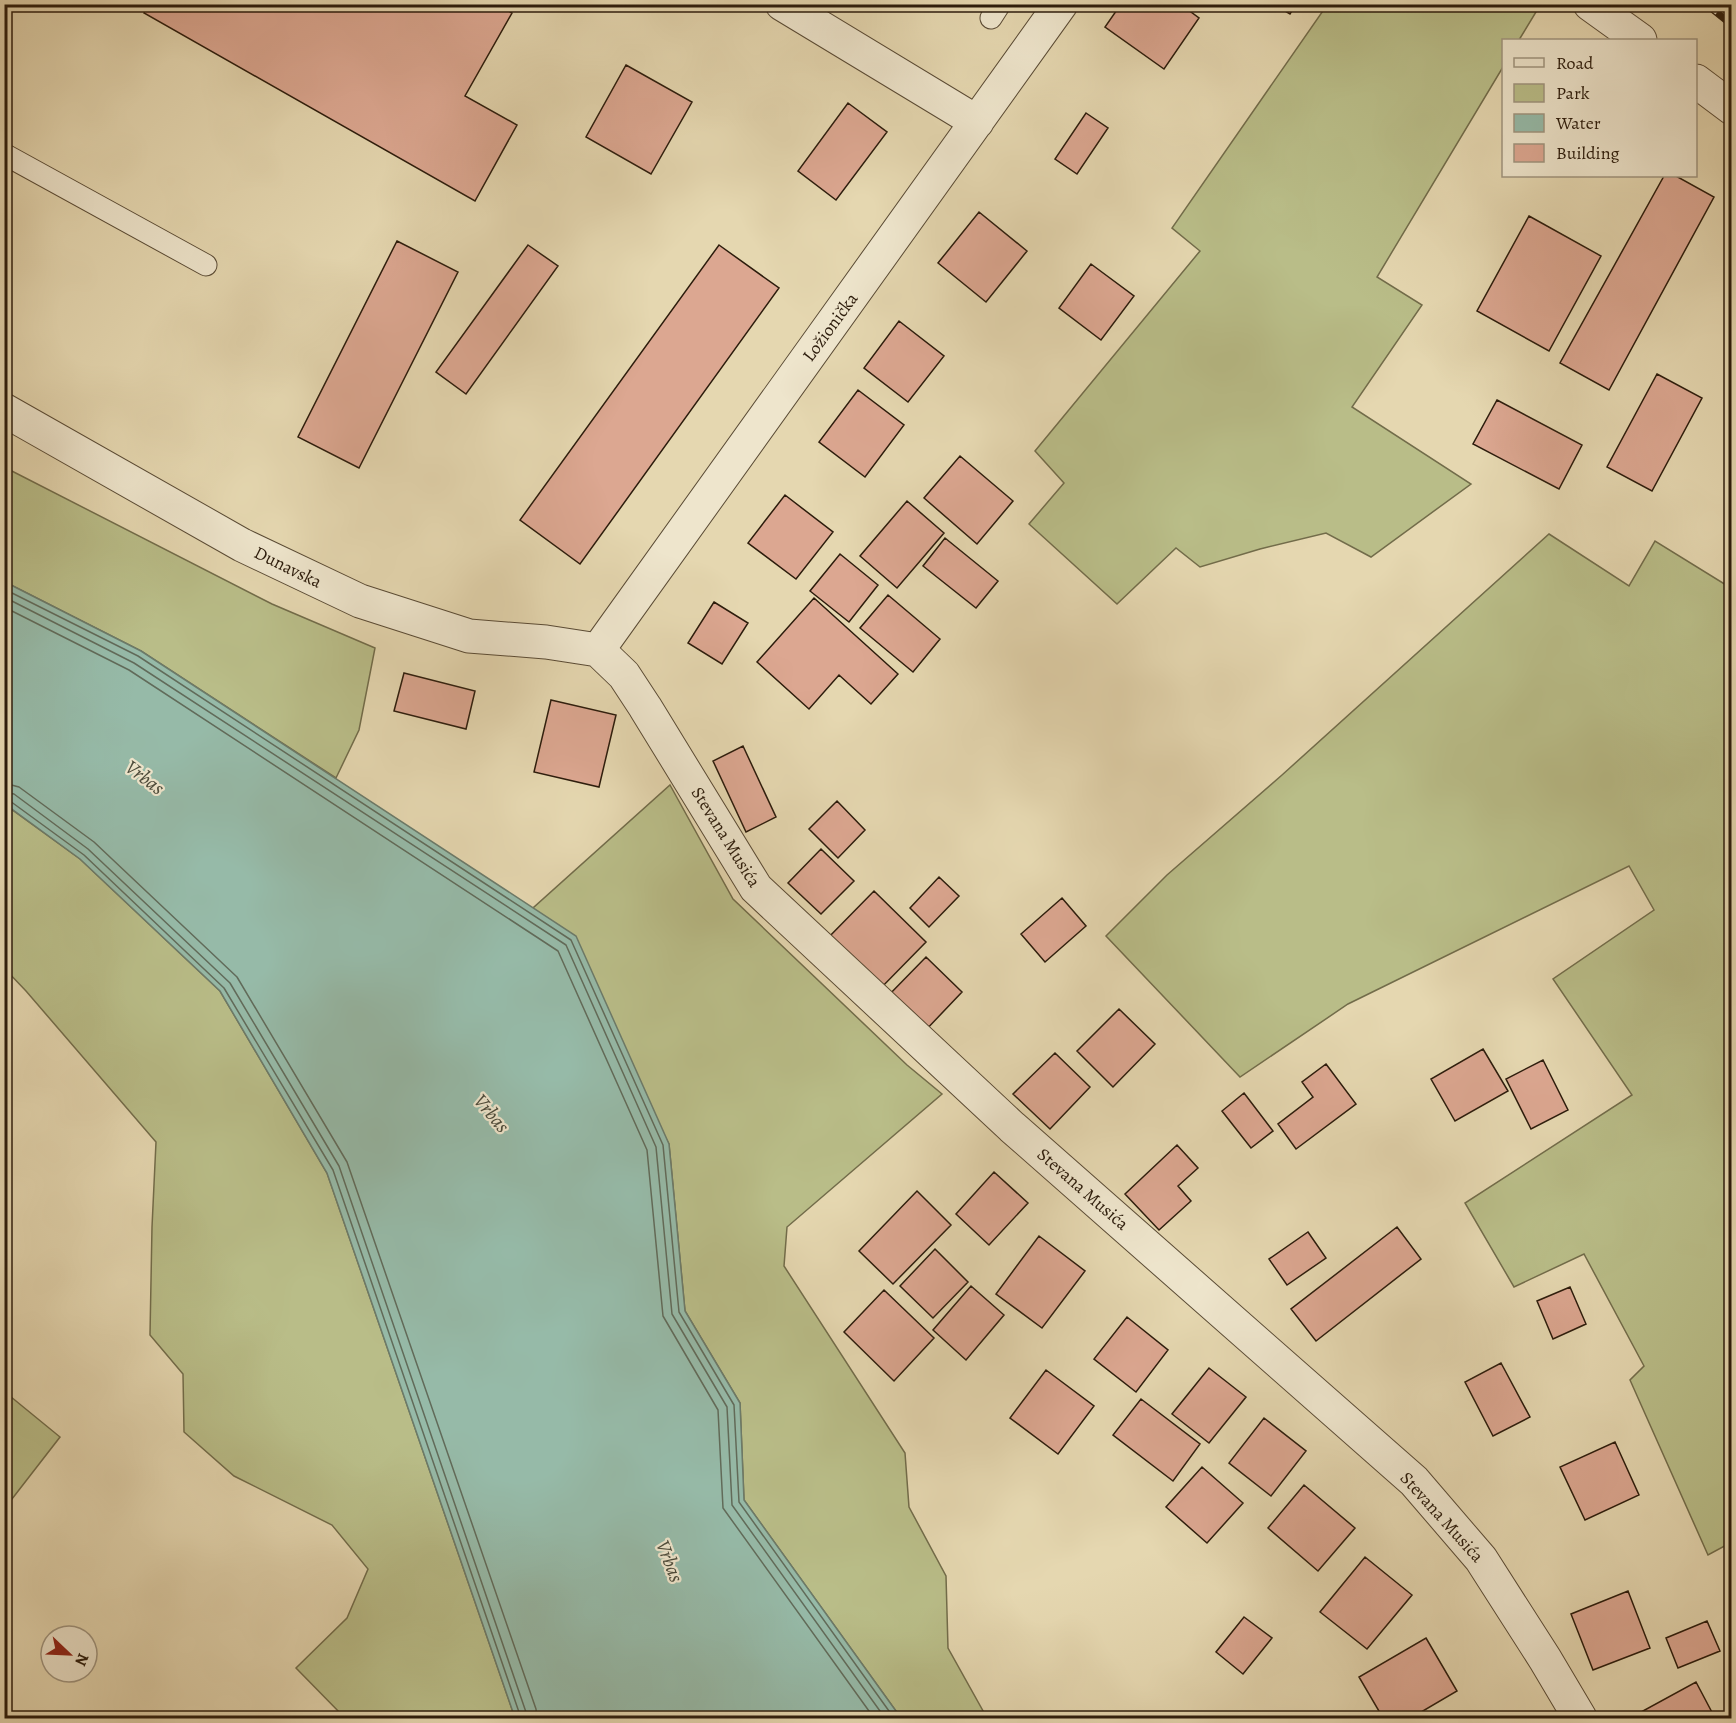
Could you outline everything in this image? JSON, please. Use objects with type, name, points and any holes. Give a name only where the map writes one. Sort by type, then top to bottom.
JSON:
[{"type":"street","points":[[782,4],[977,122]]},
{"type":"street","name":"Ložionička","points":[[598,650],[1061,4]]},
{"type":"street","points":[[1590,4],[1639,39]]},
{"type":"street","points":[[1697,82],[1731,108]]},
{"type":"street","name":"Dunavska","points":[[4,410],[242,545],[360,602],[469,636],[546,642],[598,650]]},
{"type":"street","name":"Stevana Musića","points":[[598,650],[624,675],[756,888],[1012,1127],[1414,1482],[1481,1559],[1545,1659],[1580,1719]]},
{"type":"lane","points":[[4,154],[206,265]]},
{"type":"green space","points":[[1524,4],[1536,12],[1520,39],[1502,39],[1502,69],[1377,277],[1422,305],[1352,407],[1471,484],[1371,557],[1326,533],[1200,567],[1176,548],[1117,604],[1029,524],[1064,483],[1035,451],[1200,251],[1172,228],[1327,5]]},
{"type":"green space","points":[[4,467],[272,604],[375,648],[359,730],[336,778],[141,651],[5,582]]},
{"type":"green space","points":[[1549,534],[1629,586],[1655,541],[1731,588],[1732,1542],[1708,1555],[1630,1380],[1644,1366],[1584,1254],[1514,1287],[1465,1203],[1632,1095],[1553,979],[1654,910],[1629,866],[1348,1004],[1240,1077],[1106,936],[1167,875],[1282,775]]},
{"type":"green space","points":[[670,785],[733,899],[907,1065],[942,1094],[787,1227],[784,1266],[905,1453],[909,1507],[946,1576],[948,1648],[987,1718],[901,1718],[744,1500],[740,1403],[685,1311],[669,1144],[533,908]]},
{"type":"green space","points":[[4,804],[80,859],[220,991],[327,1173],[515,1718],[345,1718],[296,1668],[347,1618],[368,1569],[332,1525],[234,1476],[184,1432],[183,1374],[150,1335],[156,1142],[5,969]]},
{"type":"green space","points":[[5,1392],[60,1437],[4,1508]]},
{"type":"water","name":"Vrbas","points":[[5,582],[141,651],[576,936],[669,1144],[685,1311],[740,1403],[744,1500],[901,1718],[515,1718],[327,1173],[220,991],[80,859],[5,804]]},
{"type":"building","points":[[149,4],[497,4],[512,13],[465,96],[517,125],[475,201],[144,13]]},
{"type":"building","points":[[1121,4],[1180,4],[1199,18],[1164,69],[1105,27]]},
{"type":"building","points":[[1273,4],[1296,4],[1290,14]]},
{"type":"building","points":[[626,65],[692,102],[651,174],[586,137]]},
{"type":"building","points":[[848,103],[887,132],[836,200],[798,171]]},
{"type":"building","points":[[1086,113],[1108,128],[1077,174],[1055,159]]},
{"type":"building","points":[[1663,177],[1678,177],[1714,197],[1609,390],[1560,363]]},
{"type":"building","points":[[979,212],[1027,251],[986,302],[938,263]]},
{"type":"building","points":[[1529,216],[1601,256],[1549,351],[1477,311]]},
{"type":"building","points":[[397,241],[458,272],[359,468],[298,437]]},
{"type":"building","points":[[528,245],[558,266],[466,394],[436,372]]},
{"type":"building","points":[[719,245],[779,288],[580,564],[520,520]]},
{"type":"building","points":[[1091,264],[1134,296],[1101,340],[1059,308]]},
{"type":"building","points":[[899,321],[944,356],[908,402],[864,368]]},
{"type":"building","points":[[1657,374],[1702,398],[1652,491],[1607,467]]},
{"type":"building","points":[[858,390],[904,425],[865,477],[819,442]]},
{"type":"building","points":[[1497,400],[1582,445],[1559,489],[1473,444]]},
{"type":"building","points":[[960,456],[1013,501],[977,544],[924,498]]},
{"type":"building","points":[[785,495],[833,532],[796,579],[748,543]]},
{"type":"building","points":[[907,501],[944,533],[897,588],[860,556]]},
{"type":"building","points":[[945,538],[998,581],[976,608],[923,566]]},
{"type":"building","points":[[840,554],[878,585],[849,622],[810,591]]},
{"type":"building","points":[[888,595],[940,639],[913,672],[860,628]]},
{"type":"building","points":[[814,598],[898,674],[871,704],[839,675],[809,709],[757,662]]},
{"type":"building","points":[[714,602],[748,623],[722,664],[688,643]]},
{"type":"building","points":[[404,673],[475,691],[466,729],[394,711]]},
{"type":"building","points":[[551,700],[616,715],[599,787],[534,772]]},
{"type":"building","points":[[743,746],[776,817],[746,832],[713,761]]},
{"type":"building","points":[[837,801],[865,830],[838,858],[809,829]]},
{"type":"building","points":[[821,849],[854,881],[821,914],[788,883]]},
{"type":"building","points":[[939,877],[959,896],[929,927],[910,908]]},
{"type":"building","points":[[874,891],[926,942],[877,992],[825,941]]},
{"type":"building","points":[[1062,898],[1086,926],[1045,962],[1021,934]]},
{"type":"building","points":[[926,957],[962,992],[923,1033],[886,998]]},
{"type":"building","points":[[1119,1009],[1155,1044],[1113,1087],[1077,1051]]},
{"type":"building","points":[[1483,1049],[1508,1091],[1455,1121],[1431,1079]]},
{"type":"building","points":[[1055,1053],[1090,1087],[1050,1129],[1013,1094]]},
{"type":"building","points":[[1543,1060],[1568,1110],[1531,1129],[1506,1079]]},
{"type":"building","points":[[1326,1064],[1356,1104],[1296,1149],[1278,1124],[1313,1097],[1302,1082]]},
{"type":"building","points":[[1244,1093],[1273,1131],[1251,1148],[1222,1111]]},
{"type":"building","points":[[1177,1145],[1198,1168],[1178,1186],[1191,1201],[1159,1230],[1125,1194]]},
{"type":"building","points":[[994,1172],[1028,1203],[989,1245],[956,1214]]},
{"type":"building","points":[[917,1191],[951,1225],[893,1284],[859,1251]]},
{"type":"building","points":[[1397,1227],[1421,1259],[1316,1341],[1291,1309]]},
{"type":"building","points":[[1308,1232],[1326,1258],[1287,1285],[1269,1259]]},
{"type":"building","points":[[1039,1236],[1085,1271],[1042,1328],[996,1294]]},
{"type":"building","points":[[935,1249],[968,1282],[933,1318],[900,1286]]},
{"type":"building","points":[[971,1286],[1004,1315],[966,1360],[933,1330]]},
{"type":"building","points":[[1570,1287],[1586,1324],[1553,1339],[1537,1301]]},
{"type":"building","points":[[884,1290],[934,1338],[894,1381],[844,1332]]},
{"type":"building","points":[[1127,1317],[1168,1350],[1136,1392],[1094,1359]]},
{"type":"building","points":[[1501,1363],[1530,1417],[1493,1436],[1465,1382]]},
{"type":"building","points":[[1209,1368],[1246,1397],[1209,1443],[1172,1414]]},
{"type":"building","points":[[1046,1370],[1094,1406],[1058,1454],[1010,1418]]},
{"type":"building","points":[[1141,1399],[1200,1444],[1173,1481],[1113,1435]]},
{"type":"building","points":[[1264,1418],[1306,1451],[1271,1496],[1229,1463]]},
{"type":"building","points":[[1615,1442],[1639,1495],[1585,1520],[1560,1467]]},
{"type":"building","points":[[1202,1467],[1243,1503],[1207,1543],[1166,1507]]},
{"type":"building","points":[[1304,1485],[1355,1528],[1318,1571],[1268,1528]]},
{"type":"building","points":[[1365,1557],[1412,1595],[1367,1649],[1320,1612]]},
{"type":"building","points":[[1628,1591],[1650,1648],[1593,1670],[1571,1614]]},
{"type":"building","points":[[1244,1617],[1272,1638],[1243,1674],[1216,1652]]},
{"type":"building","points":[[1707,1621],[1720,1651],[1678,1668],[1666,1638]]},
{"type":"building","points":[[1426,1638],[1457,1691],[1411,1718],[1383,1718],[1359,1677]]},
{"type":"building","points":[[1696,1682],[1715,1718],[1645,1718],[1641,1712]]},
{"type":"railway","points":[[1706,4],[1732,25]]}]
